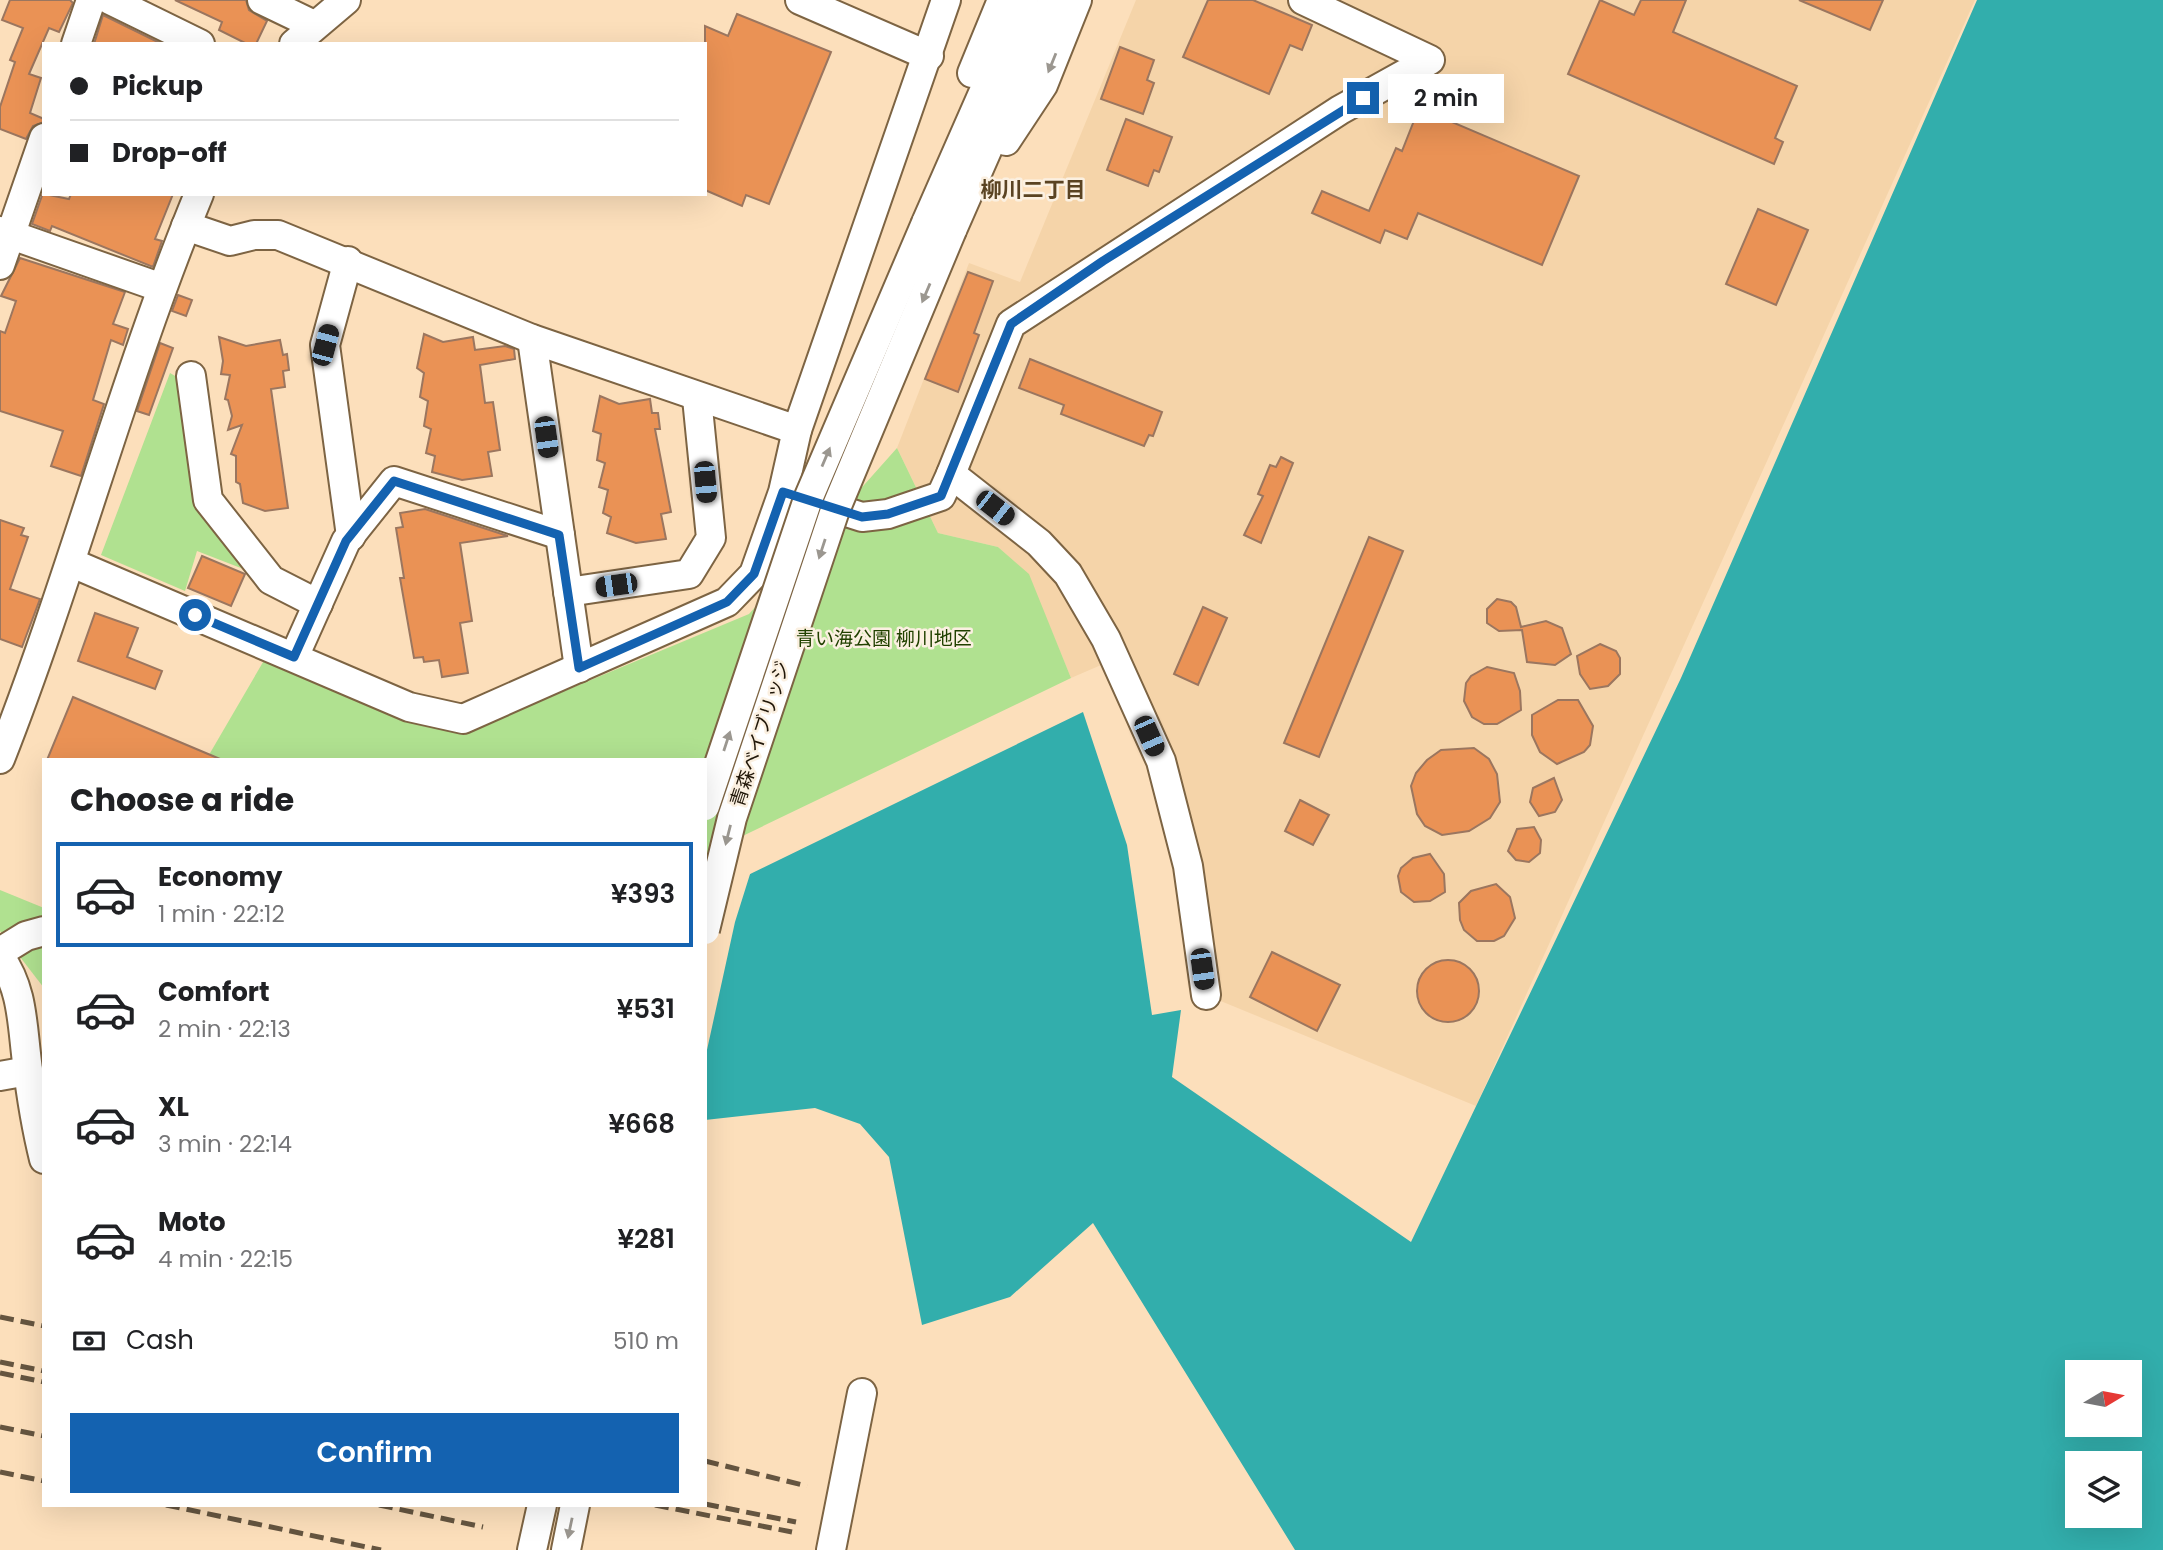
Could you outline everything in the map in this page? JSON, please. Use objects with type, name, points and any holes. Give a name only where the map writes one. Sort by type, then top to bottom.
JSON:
[{"type":"street","points":[[77,42],[91,0]]},
{"type":"street","points":[[110,0],[196,42]]},
{"type":"street","points":[[262,0],[304,35],[346,0]]},
{"type":"street","points":[[800,0],[929,56]]},
{"type":"street","points":[[72,563],[409,707],[463,719],[727,602],[754,574],[783,492],[797,430],[929,56],[946,0]]},
{"type":"street","points":[[947,219],[947,174],[969,79],[1002,0]]},
{"type":"street","points":[[947,174],[1024,0]]},
{"type":"street","points":[[947,219],[1053,0]]},
{"type":"street","points":[[947,219],[1043,85],[1077,0]]},
{"type":"street","points":[[783,492],[862,517],[888,514],[941,496],[1011,324],[1103,261],[1340,110],[1430,60],[1303,0]]},
{"type":"street","points":[[0,265],[5,233],[42,143]]},
{"type":"street","points":[[0,759],[12,694],[72,563],[162,288],[199,196]]},
{"type":"street","name":"青森ベイブリッジ","points":[[707,800],[808,499],[947,219]]},
{"type":"street","name":"青森ベイブリッジ","points":[[707,922],[732,818],[834,513],[947,219]]},
{"type":"street","points":[[186,226],[230,241],[254,235],[278,235],[348,261],[532,339],[697,398],[797,430]]},
{"type":"street","points":[[5,233],[162,288]]},
{"type":"street","points":[[348,261],[325,345],[351,536]]},
{"type":"street","points":[[532,339],[579,668]]},
{"type":"street","points":[[191,376],[208,500],[271,580],[318,604]]},
{"type":"street","points":[[568,592],[689,574],[711,538],[697,398]]},
{"type":"street","points":[[951,474],[1039,543],[1068,574],[1106,639],[1161,761],[1188,866],[1206,995]]},
{"type":"street","points":[[294,657],[351,536],[394,481],[559,535]]},
{"type":"street","points":[[0,952],[26,936],[42,932]]},
{"type":"street","points":[[0,957],[19,995],[28,1071],[42,1148]]},
{"type":"street","points":[[0,1076],[28,1071]]},
{"type":"street","points":[[831,1550],[862,1394]]},
{"type":"street","points":[[532,1550],[542,1507]]},
{"type":"street","points":[[566,1550],[575,1507]]},
{"type":"shaded area","points":[[1136,0],[1975,0],[1476,1106],[1206,995],[1188,866],[1115,659],[1071,678],[1028,574],[998,547],[938,533],[897,448],[969,263],[1020,282]]},
{"type":"green space","points":[[170,373],[182,380],[194,496],[246,570],[197,551],[185,591],[101,555]]},
{"type":"green space","name":"青い海公園 柳川地区","points":[[897,448],[938,533],[998,547],[1029,574],[1071,678],[707,853],[707,758],[207,758],[266,657],[426,727],[473,729],[749,614]]},
{"type":"green space","points":[[0,890],[42,907],[42,985],[0,931]]},
{"type":"water","points":[[1977,0],[2163,0],[2163,1550],[1295,1550],[1093,1223],[1010,1297],[922,1325],[889,1157],[860,1124],[815,1108],[707,1120],[707,895],[1083,712],[1127,845],[1152,1015],[1181,1010],[1172,1077],[1411,1242],[1681,678]]},
{"type":"pier","points":[[751,871],[735,922],[707,1050],[707,891]]},
{"type":"building","points":[[10,0],[70,0],[73,3],[59,32],[49,28],[29,74],[41,78],[30,113],[42,118],[42,123],[33,126],[26,139],[0,129],[0,107],[15,62],[10,60],[23,28],[2,20]]},
{"type":"building","points":[[175,0],[246,0],[249,10],[267,21],[257,42],[243,42],[219,30],[222,22]]},
{"type":"building","points":[[1208,0],[1253,0],[1312,25],[1302,50],[1290,45],[1269,94],[1183,57]]},
{"type":"building","points":[[1600,0],[1634,15],[1641,0],[1686,0],[1673,32],[1797,86],[1775,138],[1783,142],[1774,164],[1568,74]]},
{"type":"building","points":[[1799,0],[1883,0],[1870,30]]},
{"type":"building","points":[[737,14],[831,52],[769,204],[746,195],[742,206],[707,191],[705,26],[728,36]]},
{"type":"building","points":[[103,15],[158,42],[95,42]]},
{"type":"building","points":[[1120,47],[1154,60],[1147,80],[1154,83],[1143,114],[1101,99]]},
{"type":"building","points":[[1419,108],[1579,176],[1542,265],[1418,213],[1407,239],[1385,230],[1380,243],[1312,213],[1322,191],[1369,211],[1396,148],[1402,151]]},
{"type":"building","points":[[1126,119],[1172,137],[1159,172],[1154,170],[1148,186],[1107,170]]},
{"type":"building","points":[[42,196],[69,199],[70,196],[172,196],[155,239],[162,241],[153,267],[52,226],[50,231],[32,224]]},
{"type":"building","points":[[1758,209],[1808,230],[1776,305],[1726,284]]},
{"type":"building","points":[[20,258],[125,292],[113,324],[128,329],[123,345],[111,340],[93,400],[104,404],[81,476],[51,466],[63,431],[0,411],[0,331],[5,333],[16,301],[1,296]]},
{"type":"building","points":[[968,272],[993,281],[974,333],[979,335],[958,392],[925,379]]},
{"type":"building","points":[[178,295],[192,300],[186,316],[172,311]]},
{"type":"building","points":[[424,334],[443,342],[473,337],[475,350],[505,346],[514,349],[515,359],[480,365],[485,403],[493,402],[500,450],[488,452],[492,476],[462,480],[432,472],[435,456],[426,453],[431,429],[424,426],[428,401],[420,397],[424,373],[417,368]]},
{"type":"building","points":[[219,337],[246,346],[280,340],[283,355],[287,354],[289,370],[283,371],[285,387],[271,389],[288,508],[265,511],[243,503],[240,484],[236,482],[236,456],[231,454],[242,425],[228,430],[232,416],[228,400],[225,399],[230,375],[221,374],[223,361]]},
{"type":"building","points":[[160,343],[173,348],[149,415],[137,411]]},
{"type":"building","points":[[1030,359],[1162,412],[1153,436],[1149,435],[1144,446],[1061,414],[1064,405],[1019,388]]},
{"type":"building","points":[[600,396],[619,404],[650,399],[652,413],[658,413],[660,429],[655,429],[671,512],[661,514],[666,539],[636,543],[607,533],[611,517],[603,513],[608,490],[599,487],[605,463],[597,460],[601,434],[593,431]]},
{"type":"building","points":[[1281,457],[1293,463],[1261,543],[1244,535],[1263,496],[1258,494],[1270,465],[1276,467]]},
{"type":"building","points":[[425,509],[508,536],[460,543],[472,621],[460,623],[468,673],[442,677],[439,660],[424,662],[423,657],[414,658],[400,578],[404,578],[396,528],[403,527],[400,513]]},
{"type":"building","points":[[0,520],[24,528],[21,535],[28,537],[10,589],[40,599],[22,647],[0,639]]},
{"type":"building","points":[[1369,537],[1403,551],[1319,757],[1284,743]]},
{"type":"building","points":[[202,556],[245,574],[231,606],[188,588]]},
{"type":"building","points":[[1497,599],[1511,602],[1516,607],[1521,627],[1546,621],[1562,628],[1571,654],[1555,665],[1527,662],[1522,630],[1499,631],[1487,623],[1487,609]]},
{"type":"building","points":[[1203,607],[1227,618],[1198,685],[1174,674]]},
{"type":"building","points":[[95,613],[138,628],[127,657],[162,671],[155,689],[78,661]]},
{"type":"building","points":[[1600,644],[1616,651],[1620,658],[1620,674],[1608,686],[1590,689],[1580,674],[1577,656]]},
{"type":"building","points":[[1487,667],[1514,673],[1520,691],[1521,710],[1497,724],[1484,724],[1472,717],[1464,701],[1466,683],[1471,676]]},
{"type":"building","points":[[73,697],[218,758],[48,758]]},
{"type":"building","points":[[1558,700],[1578,700],[1593,726],[1590,745],[1584,752],[1557,764],[1540,752],[1532,735],[1532,715]]},
{"type":"building","points":[[1474,748],[1489,759],[1497,774],[1500,802],[1490,818],[1469,831],[1442,835],[1425,826],[1417,814],[1411,786],[1416,773],[1427,760],[1441,750]]},
{"type":"building","points":[[1554,778],[1562,800],[1555,812],[1539,816],[1530,802],[1533,788]]},
{"type":"building","points":[[1300,800],[1329,815],[1313,845],[1285,831]]},
{"type":"building","points":[[1534,827],[1541,840],[1540,853],[1529,862],[1516,860],[1508,851],[1517,829]]},
{"type":"building","points":[[1430,854],[1444,874],[1445,892],[1430,901],[1414,902],[1401,892],[1398,876],[1401,868],[1413,858]]},
{"type":"building","points":[[1496,884],[1510,897],[1515,918],[1504,936],[1494,941],[1477,941],[1464,930],[1460,920],[1459,903],[1471,891]]},
{"type":"building","points":[[1272,952],[1340,985],[1317,1031],[1250,997]]},
{"type":"building","points":[[1442,960],[1454,960],[1470,969],[1477,979],[1477,1003],[1470,1013],[1454,1022],[1442,1022],[1431,1017],[1422,1008],[1417,997],[1417,985],[1422,974],[1431,965]]},
{"type":"railway","points":[[0,1317],[42,1326]]},
{"type":"railway","points":[[0,1362],[42,1371]]},
{"type":"railway","points":[[0,1373],[42,1382]]},
{"type":"railway","points":[[0,1427],[42,1436]]},
{"type":"railway","points":[[707,1461],[807,1486]]},
{"type":"railway","points":[[0,1472],[42,1481]]},
{"type":"railway","points":[[707,1504],[796,1522]]},
{"type":"railway","points":[[176,1507],[381,1550]]},
{"type":"railway","points":[[388,1507],[483,1527]]},
{"type":"railway","points":[[665,1507],[792,1532]]},
{"type":"district","name":"柳川二丁目","points":[[1033,189]]},
{"type":"route","points":[[195,615],[294,657],[346,541],[394,481],[559,535],[579,668],[727,602],[754,574],[783,492],[862,517],[888,514],[941,496],[1011,324],[1103,261],[1363,98]]}]
